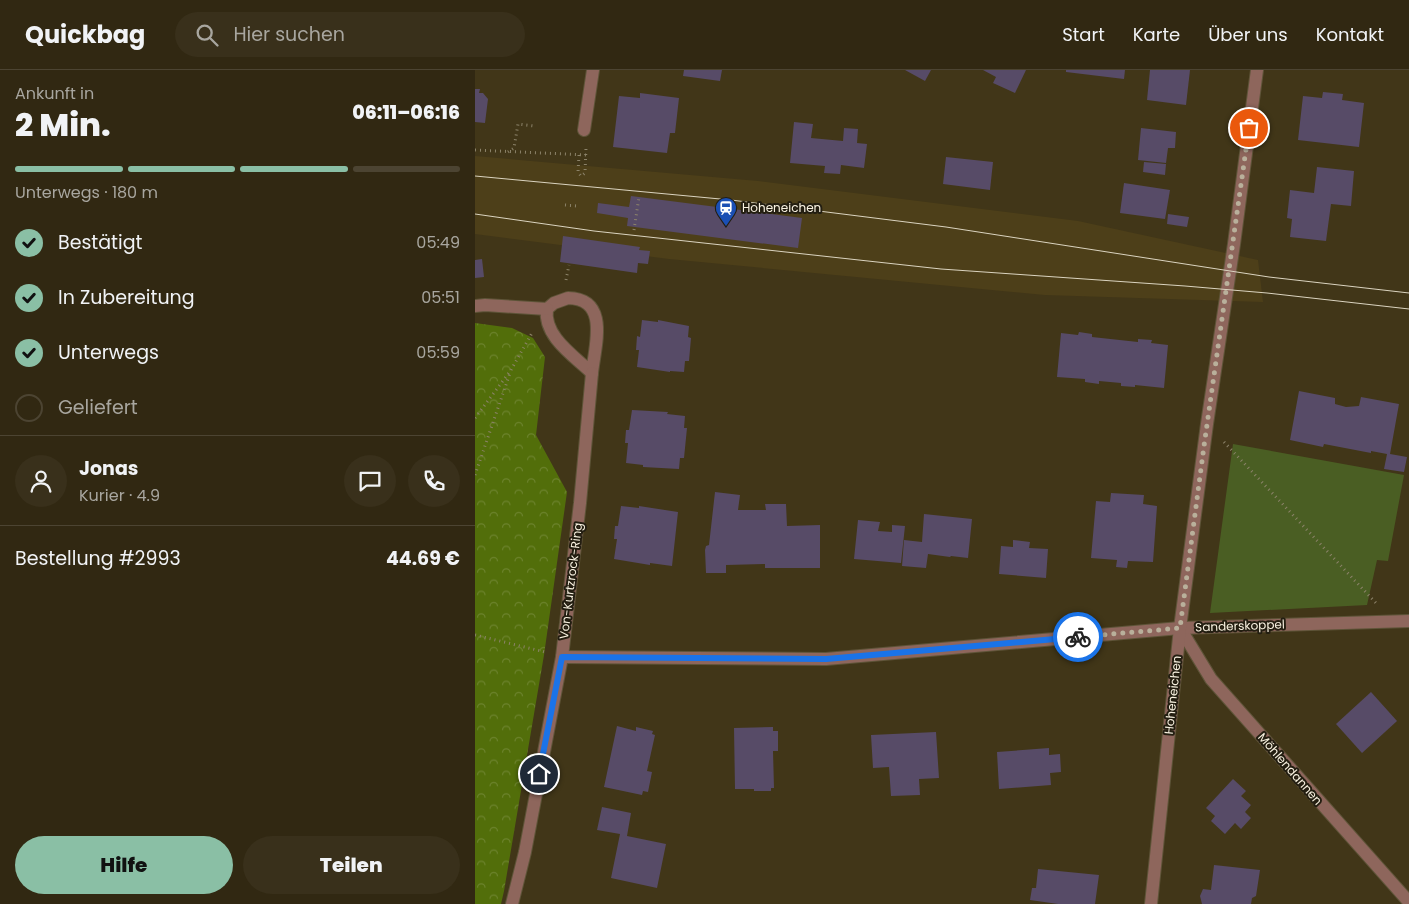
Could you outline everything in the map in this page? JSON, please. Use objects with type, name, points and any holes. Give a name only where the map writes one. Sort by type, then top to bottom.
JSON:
[{"type":"street","points":[[584,130],[593,70]]},
{"type":"street","name":"Hoheneichen","points":[[1151,904],[1180,628],[1257,70]]},
{"type":"street","name":"Von-Kurtzrock-Ring","points":[[512,904],[525,852],[562,657],[581,503],[597,322],[595,313],[589,304],[583,300],[568,298],[560,300],[547,309]]},
{"type":"street","points":[[475,306],[547,309],[547,324],[554,336],[593,373]]},
{"type":"street","name":"Sanderskoppel","points":[[562,657],[826,659],[1180,628],[1409,621]]},
{"type":"street","name":"Möhlendannen","points":[[1180,628],[1211,679],[1409,902]]},
{"type":"path","points":[[508,152],[514,148],[518,124],[534,126]]},
{"type":"path","points":[[475,150],[587,155],[585,172],[581,176],[578,172],[579,155]]},
{"type":"path","points":[[634,230],[639,198]]},
{"type":"path","points":[[565,205],[577,206]]},
{"type":"path","points":[[475,418],[511,370],[547,309]]},
{"type":"path","points":[[475,475],[511,370]]},
{"type":"path","points":[[1207,424],[1393,622]]},
{"type":"path","points":[[475,635],[523,647]]},
{"type":"shaded area","points":[[475,156],[758,181],[1078,221],[1258,260],[1263,302],[1045,295],[669,259],[475,234]]},
{"type":"green space","points":[[475,323],[512,328],[533,338],[545,357],[536,435],[567,492],[544,655],[501,904],[475,904]]},
{"type":"green space","points":[[1233,444],[1404,475],[1388,561],[1377,560],[1367,605],[1210,613]]},
{"type":"building","points":[[684,70],[722,70],[720,81],[683,76]]},
{"type":"building","points":[[905,70],[931,70],[925,81]]},
{"type":"building","points":[[983,70],[1026,70],[1015,93],[993,83],[996,77]]},
{"type":"building","points":[[1066,70],[1125,70],[1124,79],[1066,72]]},
{"type":"building","points":[[1150,70],[1190,70],[1186,105],[1147,100]]},
{"type":"building","points":[[475,89],[480,89],[479,93],[483,93],[488,99],[485,123],[475,122]]},
{"type":"building","points":[[1323,92],[1343,94],[1342,100],[1364,103],[1359,147],[1298,140],[1303,96],[1322,98]]},
{"type":"building","points":[[640,93],[679,98],[675,133],[670,133],[667,153],[613,147],[619,96],[640,98]]},
{"type":"building","points":[[794,122],[813,124],[811,138],[843,141],[844,128],[858,129],[857,143],[867,144],[864,168],[841,165],[840,174],[824,173],[825,166],[790,163]]},
{"type":"building","points":[[1141,128],[1176,132],[1175,148],[1168,148],[1166,163],[1138,160]]},
{"type":"building","points":[[946,157],[993,162],[990,190],[943,184]]},
{"type":"building","points":[[1144,162],[1166,164],[1165,175],[1143,172]]},
{"type":"building","points":[[1317,167],[1354,171],[1351,206],[1331,204],[1326,241],[1290,237],[1292,219],[1287,218],[1290,190],[1314,193]]},
{"type":"building","points":[[1124,183],[1170,190],[1165,219],[1120,213]]},
{"type":"building","points":[[631,196],[802,218],[798,248],[627,226],[628,218],[597,213],[598,203],[629,207]]},
{"type":"building","points":[[1168,214],[1189,217],[1187,227],[1167,224]]},
{"type":"building","points":[[563,236],[640,247],[639,250],[650,251],[648,264],[638,263],[637,273],[560,262]]},
{"type":"building","points":[[482,259],[484,277],[475,278],[475,260]]},
{"type":"building","points":[[642,320],[658,322],[658,320],[689,326],[688,337],[691,338],[689,361],[685,361],[684,372],[637,367],[639,350],[636,350],[637,336],[640,337]]},
{"type":"building","points":[[1079,332],[1092,334],[1092,337],[1138,342],[1138,339],[1152,340],[1151,343],[1168,345],[1164,388],[1135,385],[1135,387],[1121,386],[1121,383],[1099,381],[1099,384],[1085,382],[1085,379],[1057,377],[1061,333],[1078,335]]},
{"type":"building","points":[[1299,391],[1335,398],[1335,404],[1346,407],[1359,406],[1361,397],[1399,404],[1390,454],[1407,457],[1404,472],[1384,469],[1387,454],[1371,451],[1371,453],[1324,444],[1323,447],[1290,440]]},
{"type":"building","points":[[632,410],[668,412],[667,414],[685,416],[684,428],[687,428],[684,458],[680,458],[679,469],[643,467],[643,465],[626,463],[628,443],[625,443],[626,430],[629,430]]},
{"type":"building","points":[[715,492],[740,495],[738,510],[766,510],[765,504],[786,504],[787,526],[820,525],[820,568],[765,568],[765,564],[726,565],[726,573],[706,573],[705,550],[706,546],[709,545]]},
{"type":"building","points":[[1111,493],[1144,495],[1143,504],[1157,506],[1153,562],[1128,561],[1127,568],[1116,567],[1117,560],[1091,558],[1096,501],[1110,502]]},
{"type":"building","points":[[621,506],[639,508],[639,506],[678,512],[672,566],[650,563],[650,565],[614,559],[617,539],[614,539],[615,526],[618,526]]},
{"type":"building","points":[[924,514],[972,519],[968,558],[928,554],[926,568],[902,566],[904,540],[922,542]]},
{"type":"building","points":[[858,520],[880,522],[878,531],[892,532],[892,525],[905,526],[901,563],[854,559]]},
{"type":"building","points":[[1013,540],[1030,542],[1029,548],[1048,549],[1046,578],[999,574],[1001,546],[1013,547]]},
{"type":"building","points":[[1371,692],[1397,721],[1362,753],[1336,724]]},
{"type":"building","points":[[617,726],[636,731],[636,727],[653,731],[652,734],[655,735],[647,771],[652,772],[648,792],[643,791],[642,795],[604,787]]},
{"type":"building","points":[[773,727],[773,731],[778,731],[778,751],[773,751],[774,788],[771,788],[771,791],[735,789],[734,728]]},
{"type":"building","points":[[936,732],[939,778],[919,779],[920,795],[891,796],[889,767],[873,768],[871,735]]},
{"type":"building","points":[[1049,748],[1049,755],[1060,754],[1061,772],[1050,773],[1051,785],[999,789],[997,752]]},
{"type":"building","points":[[1233,779],[1246,791],[1241,796],[1251,805],[1245,812],[1251,818],[1241,829],[1235,823],[1225,834],[1211,821],[1215,816],[1206,808]]},
{"type":"building","points":[[602,807],[631,813],[627,836],[666,844],[657,888],[611,878],[620,834],[597,830]]},
{"type":"building","points":[[1214,865],[1260,870],[1256,896],[1252,898],[1251,904],[1202,904],[1200,896],[1203,889],[1211,890]]},
{"type":"building","points":[[1038,869],[1099,875],[1095,904],[1058,904],[1030,900],[1032,888],[1036,888]]},
{"type":"tram line","points":[[475,176],[731,200],[946,227],[1269,277],[1409,293]]},
{"type":"tram line","points":[[475,214],[594,231],[941,269],[1267,293],[1409,309]]},
{"type":"way so far","points":[[1078,637],[1180,628],[1249,128]]},
{"type":"place","name":"Hoheneichen","points":[[726,227]]},
{"type":"route","points":[[539,774],[562,657],[826,659],[1078,637]]}]
